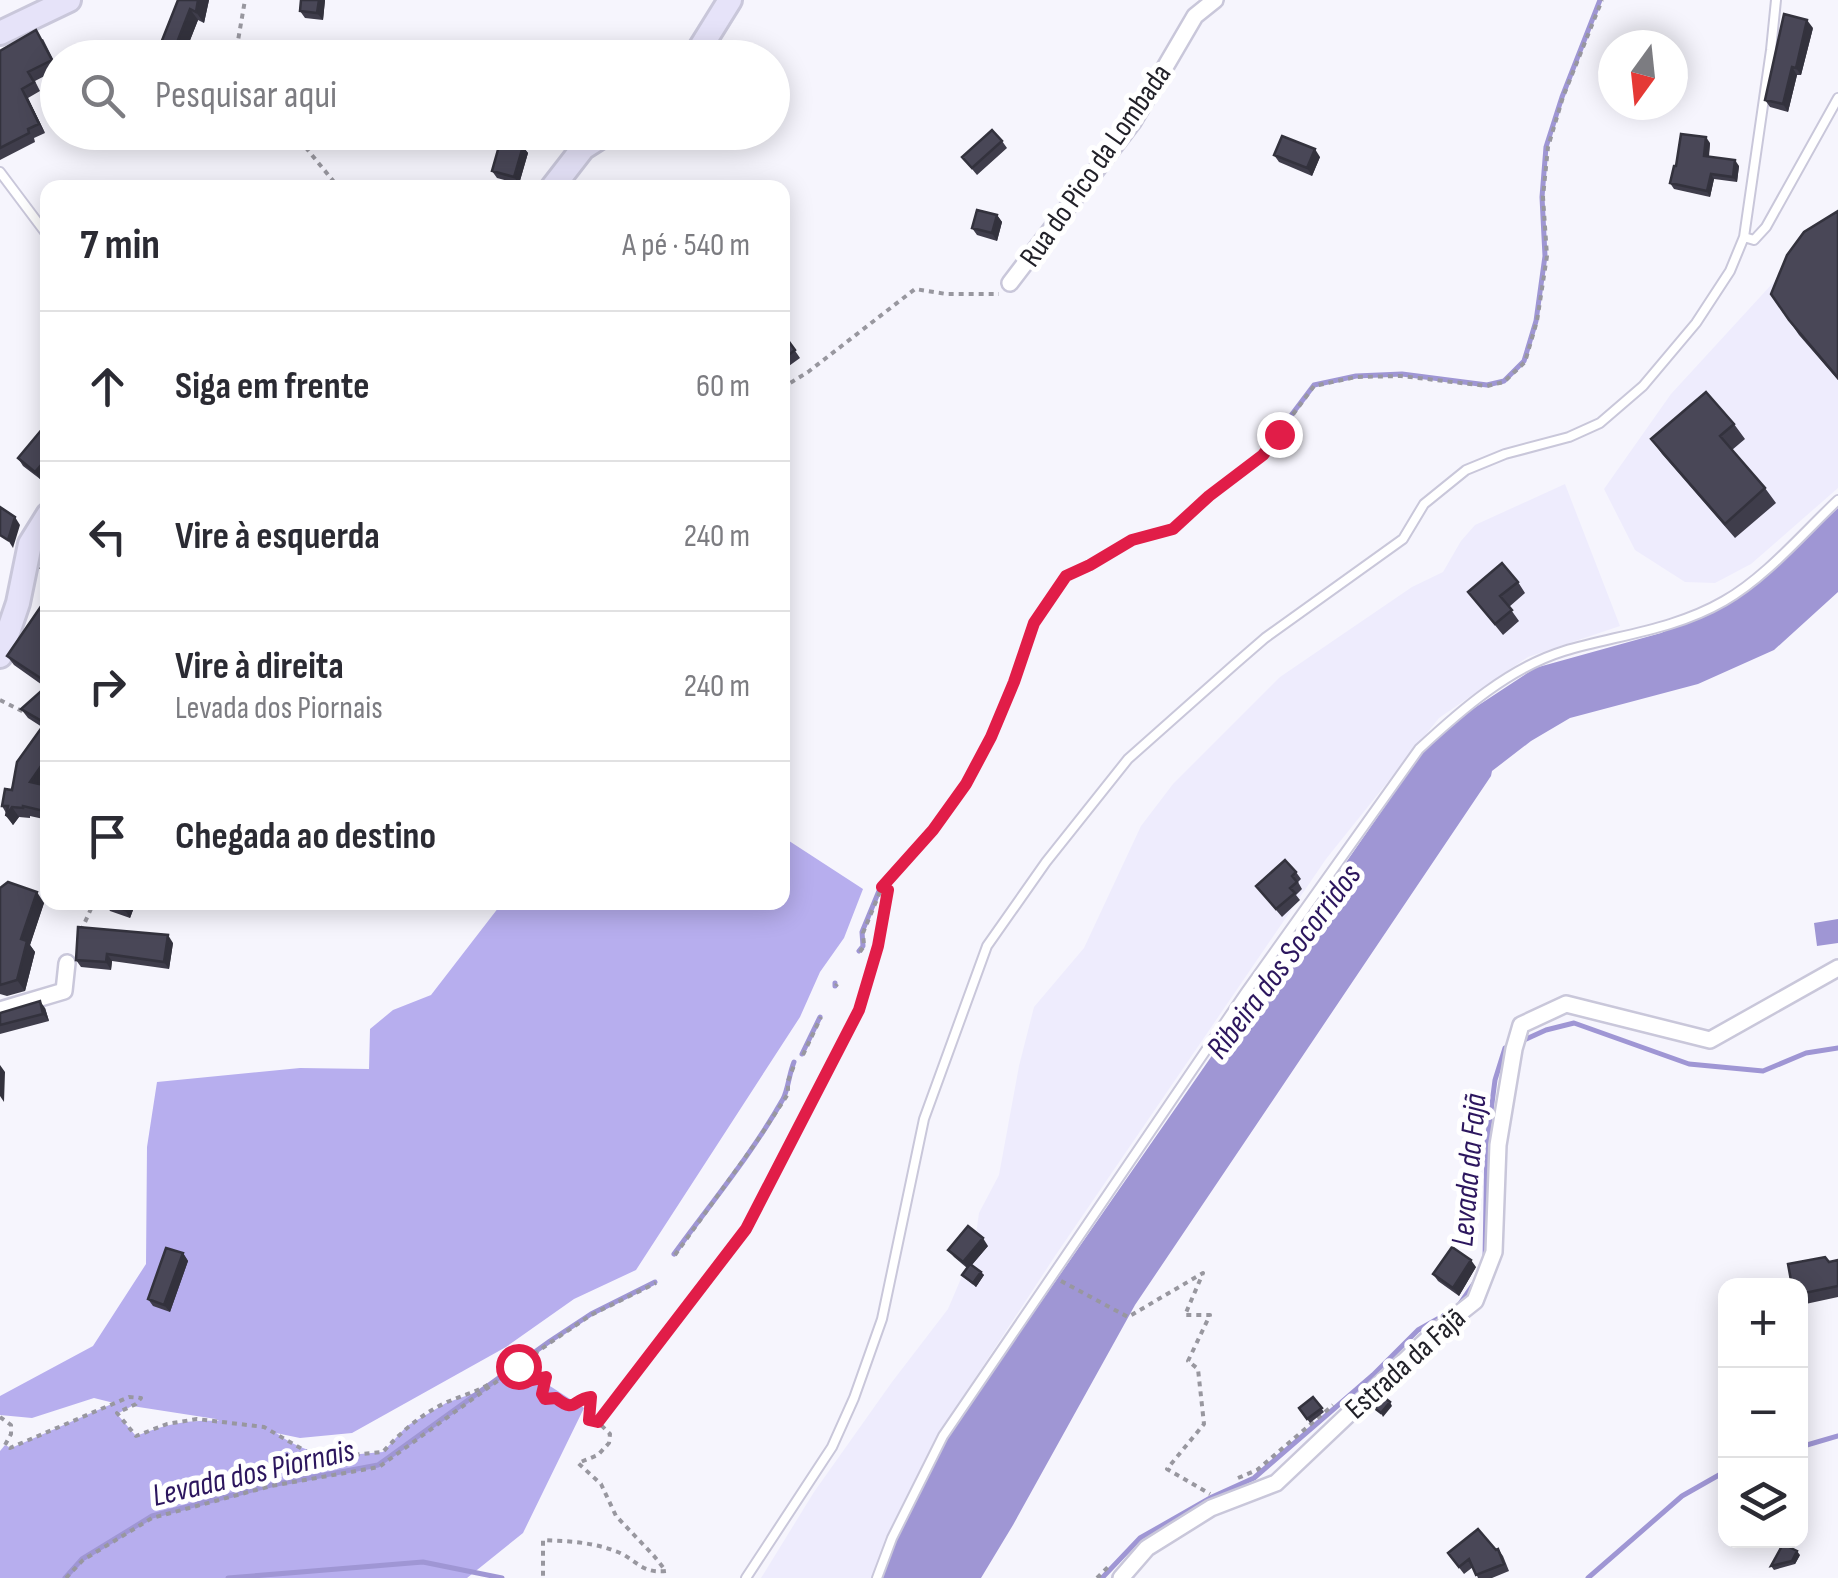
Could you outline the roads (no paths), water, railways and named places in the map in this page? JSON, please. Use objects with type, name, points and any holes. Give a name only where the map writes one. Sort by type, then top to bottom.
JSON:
[{"type":"street","points":[[0,33],[69,0]]},
{"type":"street","points":[[705,40],[730,0]]},
{"type":"street","name":"Rua do Pico da Lombada","points":[[1010,283],[1133,122],[1195,16],[1216,0]]},
{"type":"street","points":[[558,180],[581,150]]},
{"type":"street","points":[[0,656],[18,603],[30,544],[40,528]]},
{"type":"street","points":[[0,1010],[64,991],[67,962]]},
{"type":"street","name":"Estrada da Fajã","points":[[1121,1578],[1147,1548],[1210,1500],[1276,1483],[1475,1300],[1494,1252],[1498,1145],[1521,1025],[1566,1004],[1710,1040],[1838,968]]},
{"type":"lane","points":[[746,1578],[832,1448],[854,1398],[882,1320],[924,1119],[987,946],[1046,862],[1128,759],[1265,638],[1403,539],[1424,504],[1466,470],[1505,454],[1570,437],[1600,423],[1643,386],[1696,323],[1730,271],[1744,237],[1776,0]]},
{"type":"lane","points":[[1744,237],[1754,240],[1766,228],[1838,98]]},
{"type":"lane","points":[[0,172],[40,225]]},
{"type":"lane","points":[[877,1578],[892,1538],[943,1436],[1245,993],[1420,749],[1450,720],[1522,668],[1562,652],[1661,629],[1724,601],[1761,574],[1838,500]]},
{"type":"water","name":"Ribeira dos Socorridos","points":[[1838,508],[1838,592],[1774,650],[1698,684],[1570,718],[1492,771],[1135,1305],[981,1578],[882,1578],[896,1539],[946,1439],[1424,750],[1453,722],[1535,668],[1661,633],[1724,605],[1764,577]]},
{"type":"water","points":[[1838,919],[1838,943],[1817,946],[1814,923]]},
{"type":"waterway","name":"Levada dos Piornais","points":[[859,951],[863,946],[862,932],[881,886],[932,830],[990,737],[1032,623],[1065,575],[1131,539],[1172,528],[1262,454],[1314,385],[1356,376],[1402,374],[1487,385],[1504,381],[1524,361],[1536,321],[1545,256],[1542,197],[1546,147],[1600,0]]},
{"type":"waterway","name":"Levada dos Piornais","points":[[802,1054],[820,1017]]},
{"type":"waterway","name":"Levada da Fajã","points":[[1522,1041],[1574,1023],[1689,1064],[1763,1071],[1806,1053],[1838,1048]]},
{"type":"waterway","name":"Levada da Fajã","points":[[1485,1258],[1487,1142],[1495,1080],[1505,1048],[1512,1045]]},
{"type":"waterway","name":"Levada dos Piornais","points":[[674,1254],[771,1119],[785,1095],[794,1062]]},
{"type":"waterway","name":"Levada dos Piornais","points":[[65,1578],[82,1559],[152,1516],[271,1485],[378,1465],[550,1341],[591,1314],[655,1282]]},
{"type":"waterway","name":"Levada da Fajã","points":[[1102,1578],[1140,1538],[1254,1478],[1373,1375],[1418,1330],[1457,1308],[1475,1282]]},
{"type":"waterway","points":[[1808,1445],[1838,1436]]},
{"type":"waterway","points":[[1588,1578],[1682,1496],[1718,1476]]},
{"type":"waterway","points":[[228,1578],[423,1562],[502,1578]]}]
